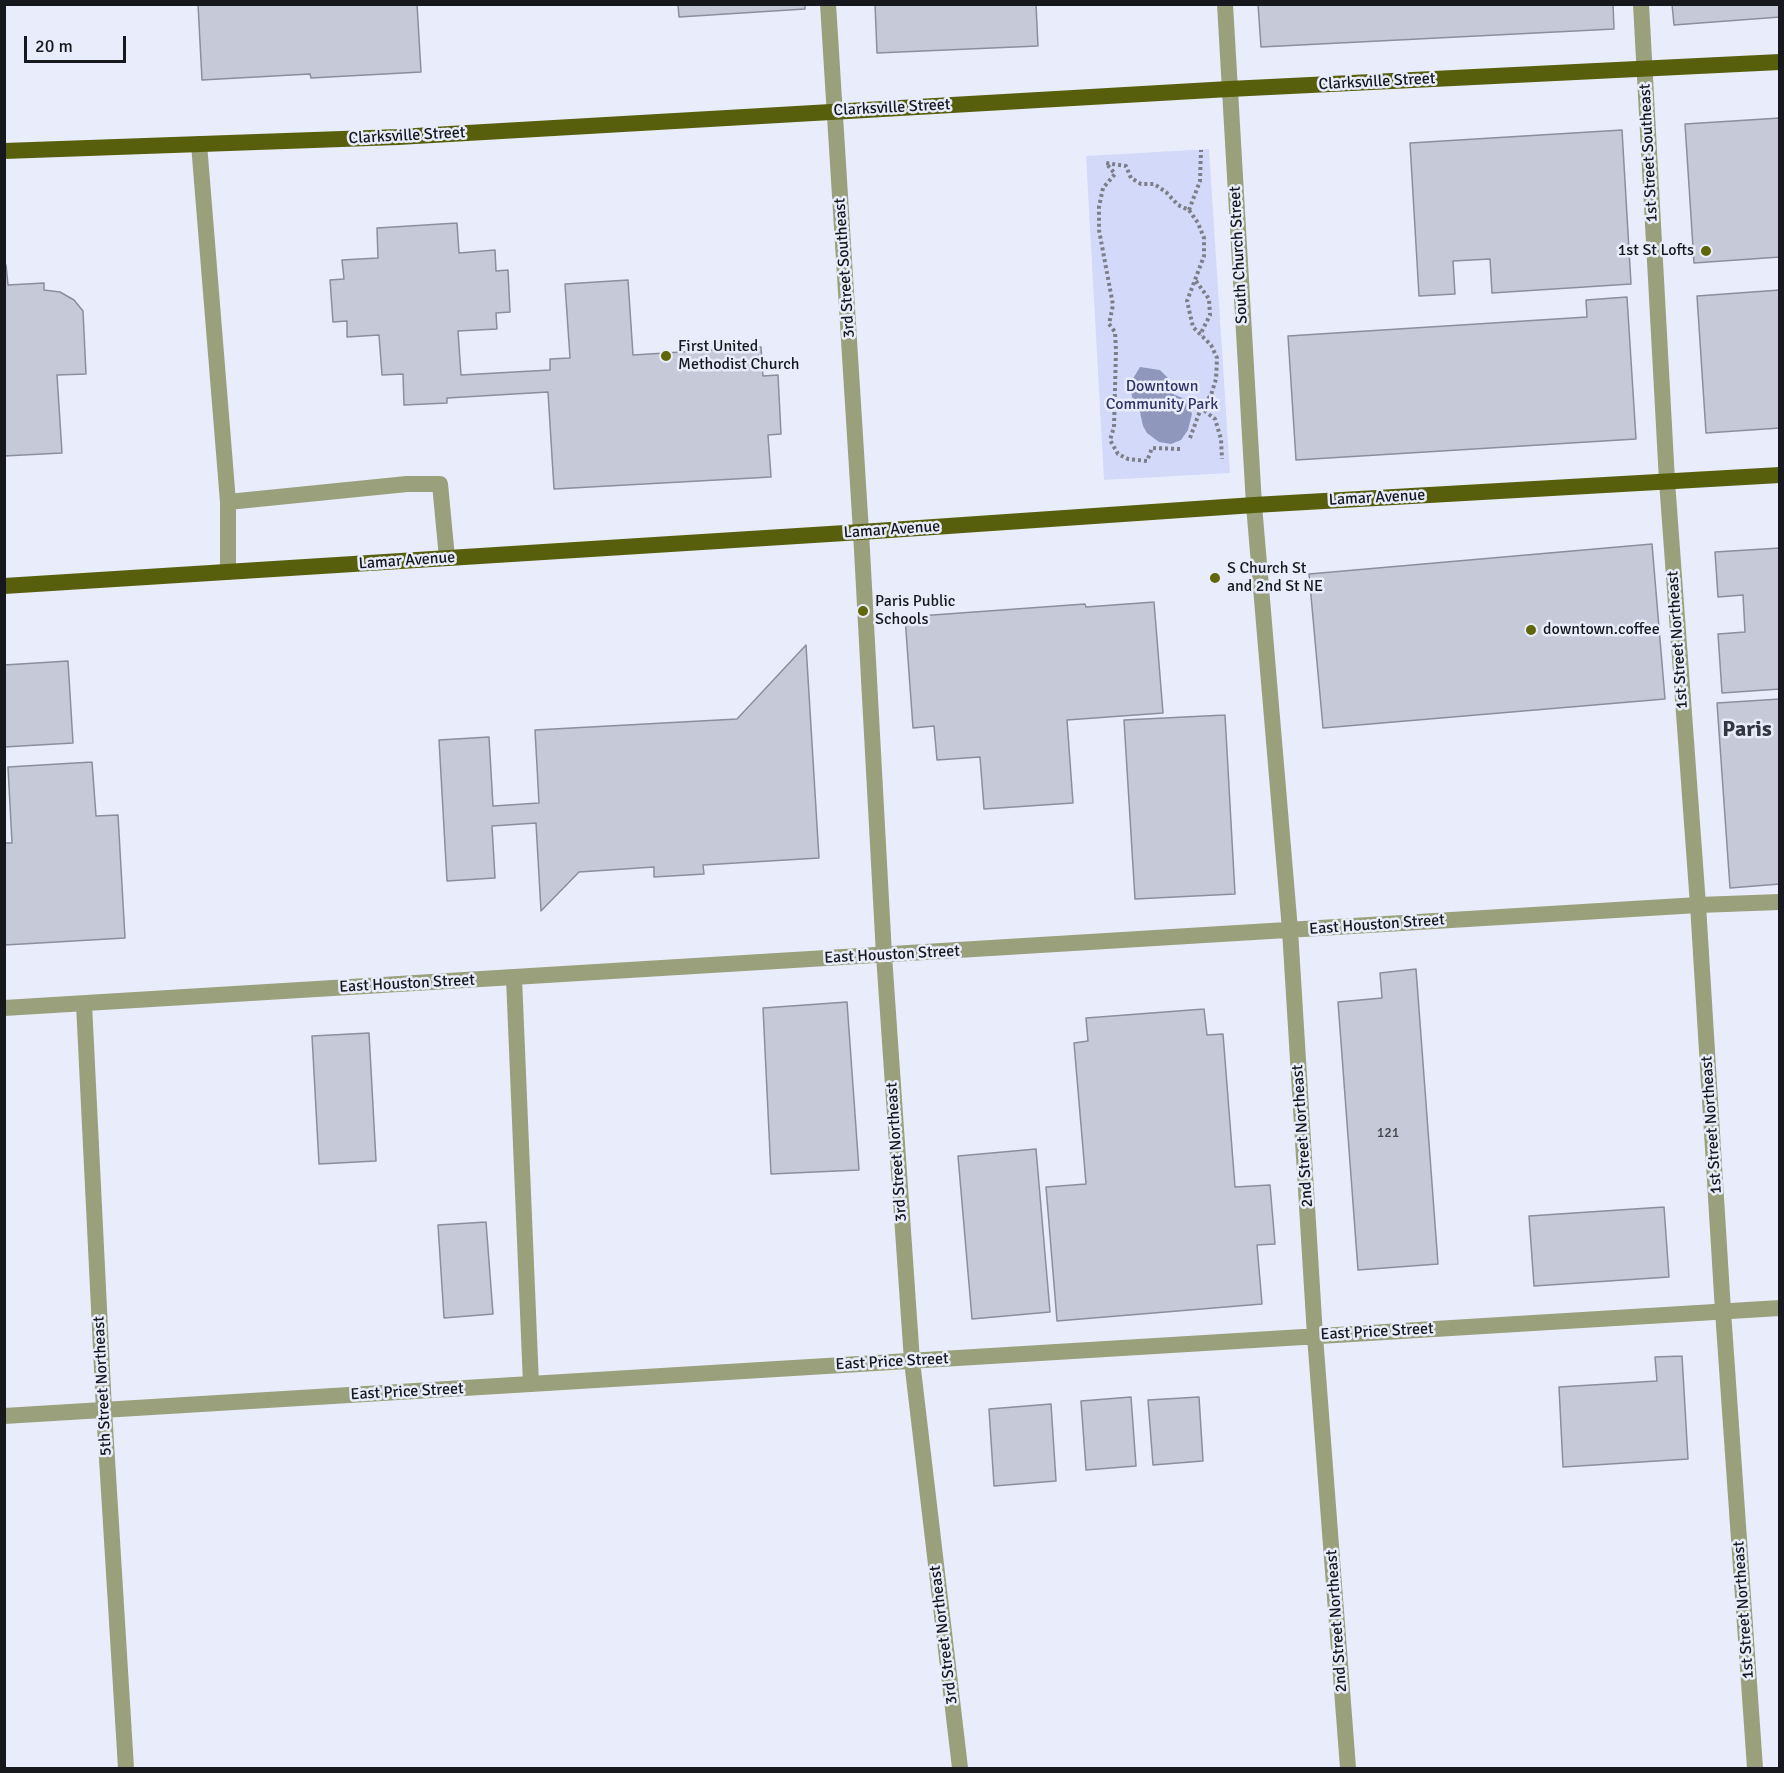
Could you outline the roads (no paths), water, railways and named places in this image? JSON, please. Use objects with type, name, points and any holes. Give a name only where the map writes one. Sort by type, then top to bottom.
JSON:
[{"type":"main road","name":"Clarksville Street","points":[[4,151],[410,136],[1229,89],[1779,62]]},
{"type":"main road","name":"Lamar Avenue","points":[[4,586],[1254,505],[1779,475]]},
{"type":"street","name":"3rd Street Southeast","points":[[828,4],[861,532]]},
{"type":"street","name":"South Church Street","points":[[1225,4],[1254,505]]},
{"type":"street","name":"1st Street Southeast","points":[[1641,4],[1667,481]]},
{"type":"street","points":[[199,144],[228,502],[228,572]]},
{"type":"street","name":"1st Street Northeast","points":[[1667,481],[1698,905],[1723,1311],[1755,1768]]},
{"type":"street","points":[[228,502],[407,484],[440,483],[447,558]]},
{"type":"street","name":"2nd Street Northeast","points":[[1254,505],[1290,930],[1316,1336],[1348,1768]]},
{"type":"street","name":"3rd Street Northeast","points":[[861,532],[884,955],[912,1361],[960,1768]]},
{"type":"street","name":"East Houston Street","points":[[4,1008],[1698,905],[1779,902]]},
{"type":"street","points":[[514,978],[531,1384]]},
{"type":"street","name":"5th Street Northeast","points":[[84,1004],[104,1410],[126,1768]]},
{"type":"street","name":"East Price Street","points":[[4,1416],[1779,1308]]},
{"type":"place","name":"1st St Lofts","points":[[1706,251]]},
{"type":"place","name":"First United Methodist Church","points":[[666,356]]},
{"type":"place","name":"S Church St and 2nd St NE","points":[[1215,578]]},
{"type":"place","name":"Paris Public Schools","points":[[863,611]]},
{"type":"place","name":"downtown.coffee","points":[[1531,630]]},
{"type":"district","name":"Paris","points":[[1747,730]]},
{"type":"park label","name":"Downtown Community Park","points":[[1162,396]]}]
